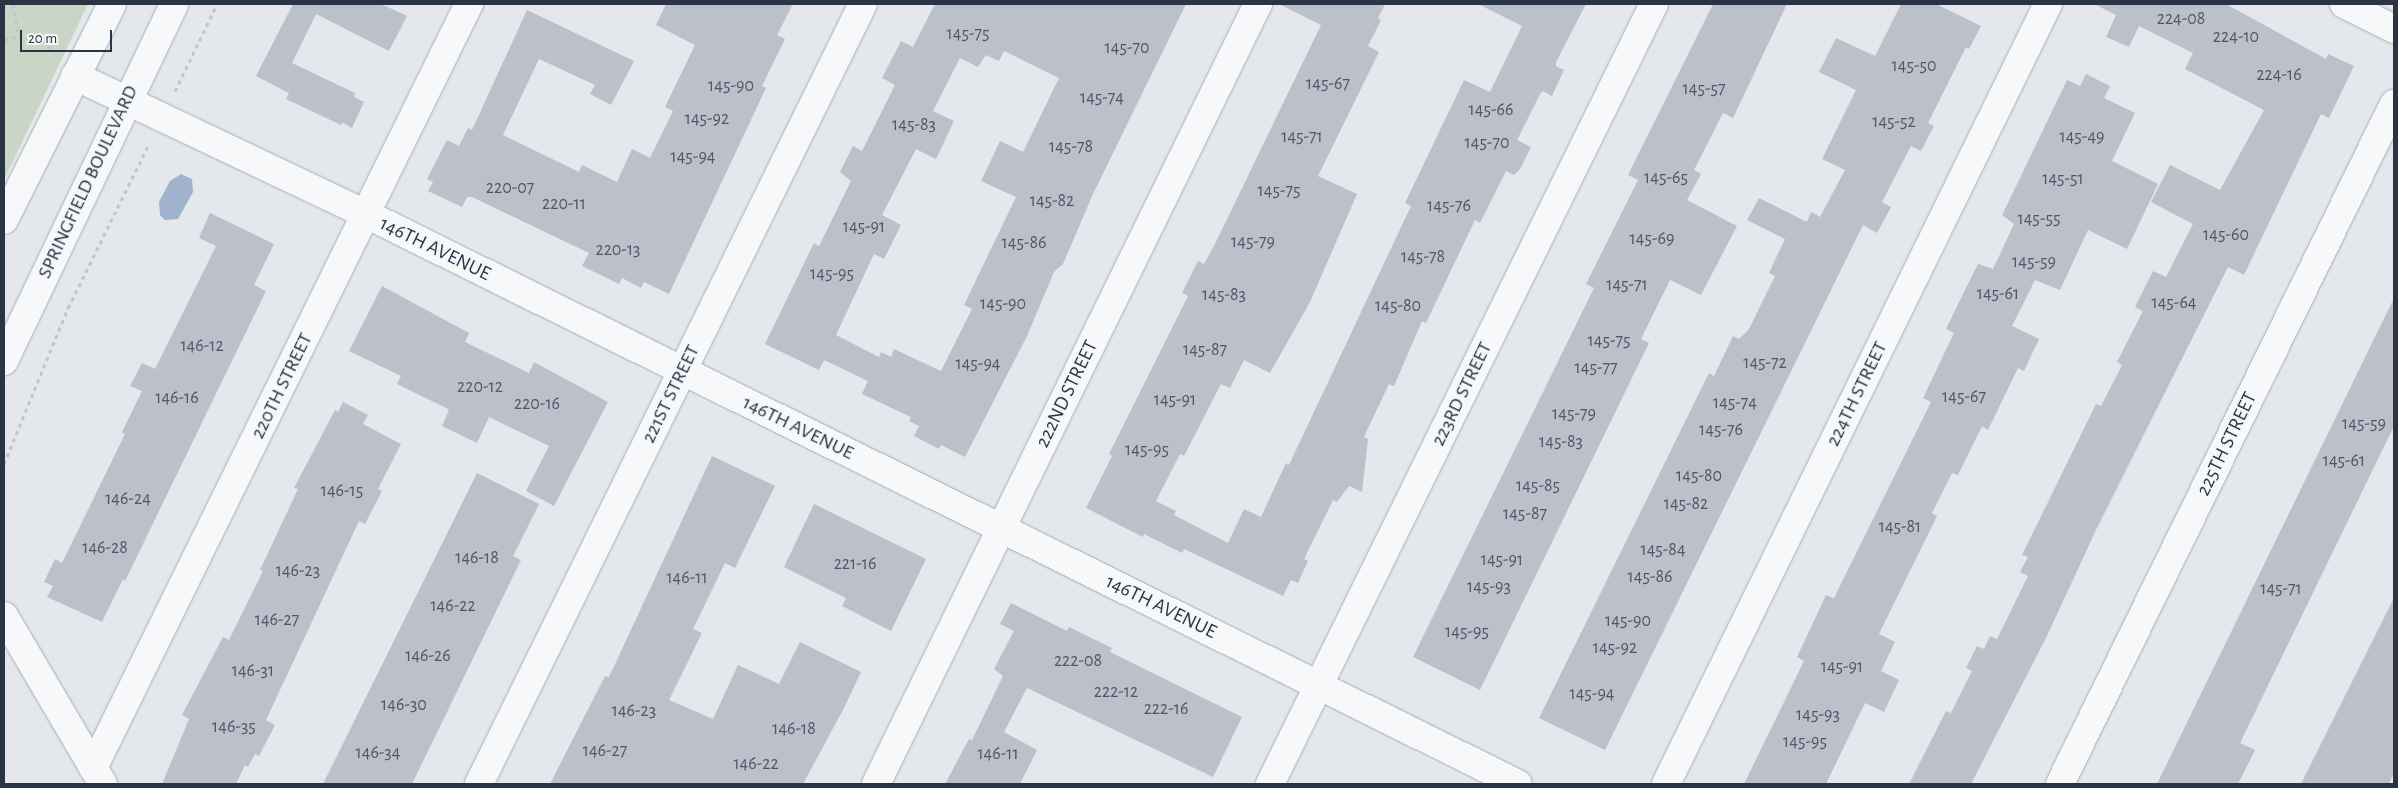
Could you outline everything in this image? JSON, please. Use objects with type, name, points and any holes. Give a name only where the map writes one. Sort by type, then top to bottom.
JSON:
[{"type":"street","points":[[4,220],[112,4]]},
{"type":"street","name":"SPRINGFIELD BOULEVARD","points":[[4,361],[127,99],[174,4]]},
{"type":"street","name":"220TH STREET","points":[[98,776],[366,214],[469,4]]},
{"type":"street","name":"221ST STREET","points":[[479,784],[863,4]]},
{"type":"street","name":"222ND STREET","points":[[876,784],[1258,4]]},
{"type":"street","name":"223RD STREET","points":[[1270,784],[1654,4]]},
{"type":"street","name":"224TH STREET","points":[[1666,784],[2048,4]]},
{"type":"street","points":[[2344,4],[2394,28]]},
{"type":"street","name":"146TH AVENUE","points":[[75,76],[366,214],[1518,784]]},
{"type":"street","name":"225TH STREET","points":[[2060,784],[2394,104]]},
{"type":"street","points":[[4,616],[98,776]]},
{"type":"path","points":[[13,4],[18,36]]},
{"type":"path","points":[[173,93],[217,4]]},
{"type":"path","points":[[4,40],[18,36],[43,40],[54,53]]},
{"type":"path","name":"SPRINGFIELD BOULEVARD","points":[[4,464],[68,308],[152,138]]},
{"type":"green space","points":[[4,4],[88,4],[4,180]]},
{"type":"water","points":[[181,174],[192,179],[193,192],[178,219],[165,220],[160,215],[159,202],[170,181]]},
{"type":"building","points":[[293,4],[381,4],[407,16],[389,51],[316,14],[292,63],[355,93],[354,97],[364,102],[352,128],[342,122],[341,125],[286,99],[289,93],[256,76]]},
{"type":"building","points":[[666,4],[793,4],[777,35],[785,39],[762,86],[766,88],[669,294],[644,282],[641,288],[622,278],[619,284],[582,266],[589,253],[472,197],[467,197],[462,207],[428,191],[433,182],[427,179],[447,140],[459,146],[468,128],[472,130],[527,10],[634,61],[611,105],[590,94],[595,85],[539,59],[503,135],[579,172],[582,165],[617,182],[632,149],[650,158],[673,111],[665,107],[695,45],[656,25]]},
{"type":"building","points":[[935,4],[1186,4],[1093,194],[1063,264],[1054,272],[1027,336],[965,457],[941,445],[939,449],[914,436],[919,426],[909,421],[911,417],[862,394],[868,381],[824,360],[819,370],[765,344],[814,243],[819,246],[851,181],[840,172],[853,146],[862,151],[895,85],[882,78],[901,41],[913,47]],"holes":[[[1004,51],[1059,78],[1023,152],[1000,141],[981,181],[1016,197],[964,305],[972,309],[941,371],[894,349],[891,357],[881,352],[879,357],[836,335],[874,254],[884,259],[901,225],[882,215],[916,149],[936,159],[954,121],[933,111],[960,58],[978,67],[986,55],[999,61]]]},
{"type":"building","points":[[1279,4],[1385,4],[1378,18],[1381,20],[1368,46],[1379,52],[1318,176],[1357,194],[1310,302],[1270,373],[1244,360],[1230,388],[1221,384],[1184,456],[1180,454],[1156,501],[1176,511],[1174,515],[1228,543],[1244,509],[1261,517],[1286,463],[1289,465],[1411,206],[1405,203],[1464,80],[1490,92],[1522,26],[1478,4],[1586,4],[1556,62],[1556,66],[1564,70],[1552,96],[1543,91],[1540,94],[1517,140],[1531,147],[1520,169],[1514,175],[1506,171],[1480,223],[1475,220],[1426,323],[1422,321],[1394,386],[1389,384],[1368,428],[1364,437],[1368,439],[1362,492],[1349,486],[1337,502],[1333,500],[1304,559],[1308,561],[1298,583],[1291,580],[1283,596],[1184,549],[1182,553],[1144,534],[1143,537],[1086,508],[1112,456],[1109,454],[1188,296],[1182,293],[1198,261],[1204,264],[1215,244],[1321,25]]},
{"type":"building","points":[[1713,4],[1787,4],[1733,118],[1723,113],[1694,170],[1701,174],[1687,200],[1737,226],[1701,295],[1670,280],[1641,339],[1649,343],[1480,690],[1413,657],[1594,288],[1586,284],[1638,180],[1628,175]]},
{"type":"building","points":[[1901,4],[1936,4],[1981,26],[1969,49],[1966,47],[1928,123],[1934,126],[1921,151],[1911,146],[1882,202],[1891,207],[1877,233],[1863,225],[1605,750],[1539,718],[1709,373],[1714,376],[1733,336],[1739,339],[1749,329],[1775,276],[1769,273],[1785,239],[1747,220],[1759,198],[1807,222],[1811,212],[1820,217],[1845,170],[1822,159],[1856,90],[1819,72],[1836,38],[1875,56]]},
{"type":"building","points":[[2094,4],[2226,4],[2326,59],[2328,54],[2354,66],[2329,118],[2321,114],[2244,275],[2228,267],[2096,530],[2046,638],[1971,784],[1909,784],[1946,711],[1951,713],[1972,671],[1966,668],[1977,646],[1984,649],[1990,636],[1997,639],[2028,576],[2020,572],[2028,557],[2022,555],[2096,404],[2101,406],[2122,365],[2117,362],[2143,311],[2135,307],[2153,271],[2166,277],[2193,224],[2151,202],[2170,165],[2220,190],[2264,110],[2185,69],[2193,53],[2139,26],[2129,47],[2106,37],[2116,15]]},
{"type":"building","points":[[2086,74],[2110,86],[2104,98],[2135,113],[2112,161],[2158,184],[2127,249],[2088,230],[2060,290],[2035,280],[2012,326],[2039,339],[2024,371],[2018,368],[1988,430],[1982,426],[1958,475],[1952,473],[1932,513],[1937,516],[1879,634],[1895,642],[1881,671],[1899,680],[1884,712],[1865,703],[1826,784],[1744,784],[1804,661],[1797,657],[1826,595],[1834,598],[1931,402],[1923,398],[1954,333],[1946,329],[1978,264],[1993,269],[2014,224],[2002,215],[2067,80],[2080,86]]},
{"type":"building","points":[[210,213],[274,244],[254,285],[266,291],[125,581],[123,579],[102,622],[47,597],[53,586],[44,582],[55,559],[62,563],[125,434],[122,432],[142,391],[130,386],[142,363],[155,369],[216,246],[199,238]]},
{"type":"building","points":[[382,286],[469,333],[465,342],[529,373],[534,362],[608,402],[554,506],[526,491],[549,446],[489,417],[477,443],[442,426],[449,410],[397,384],[401,376],[349,351]]},
{"type":"building","points":[[2394,298],[2394,426],[2240,743],[2255,750],[2238,784],[2157,784]]},
{"type":"building","points":[[343,402],[368,415],[363,424],[401,444],[378,489],[382,491],[365,524],[359,521],[266,720],[275,725],[259,756],[255,754],[248,767],[245,765],[236,784],[162,784],[189,719],[182,715],[223,637],[229,640],[263,571],[260,570],[298,489],[294,488],[335,410],[338,412]]},
{"type":"building","points":[[712,456],[775,486],[735,568],[725,563],[693,629],[702,633],[669,700],[713,719],[738,665],[779,684],[800,642],[861,672],[844,708],[803,784],[550,784],[605,676],[609,677]]},
{"type":"building","points":[[477,473],[539,504],[513,556],[521,560],[412,784],[323,784]]},
{"type":"building","points":[[814,504],[926,559],[891,631],[842,606],[846,598],[784,567]]},
{"type":"building","points":[[2394,598],[2394,772],[2389,784],[2301,784]]},
{"type":"building","points":[[1011,603],[1067,631],[1069,627],[1112,648],[1110,652],[1242,717],[1213,777],[1027,688],[1004,732],[1037,750],[1020,784],[945,784],[969,739],[972,740],[1003,676],[994,669],[1014,631],[1000,624]]}]
